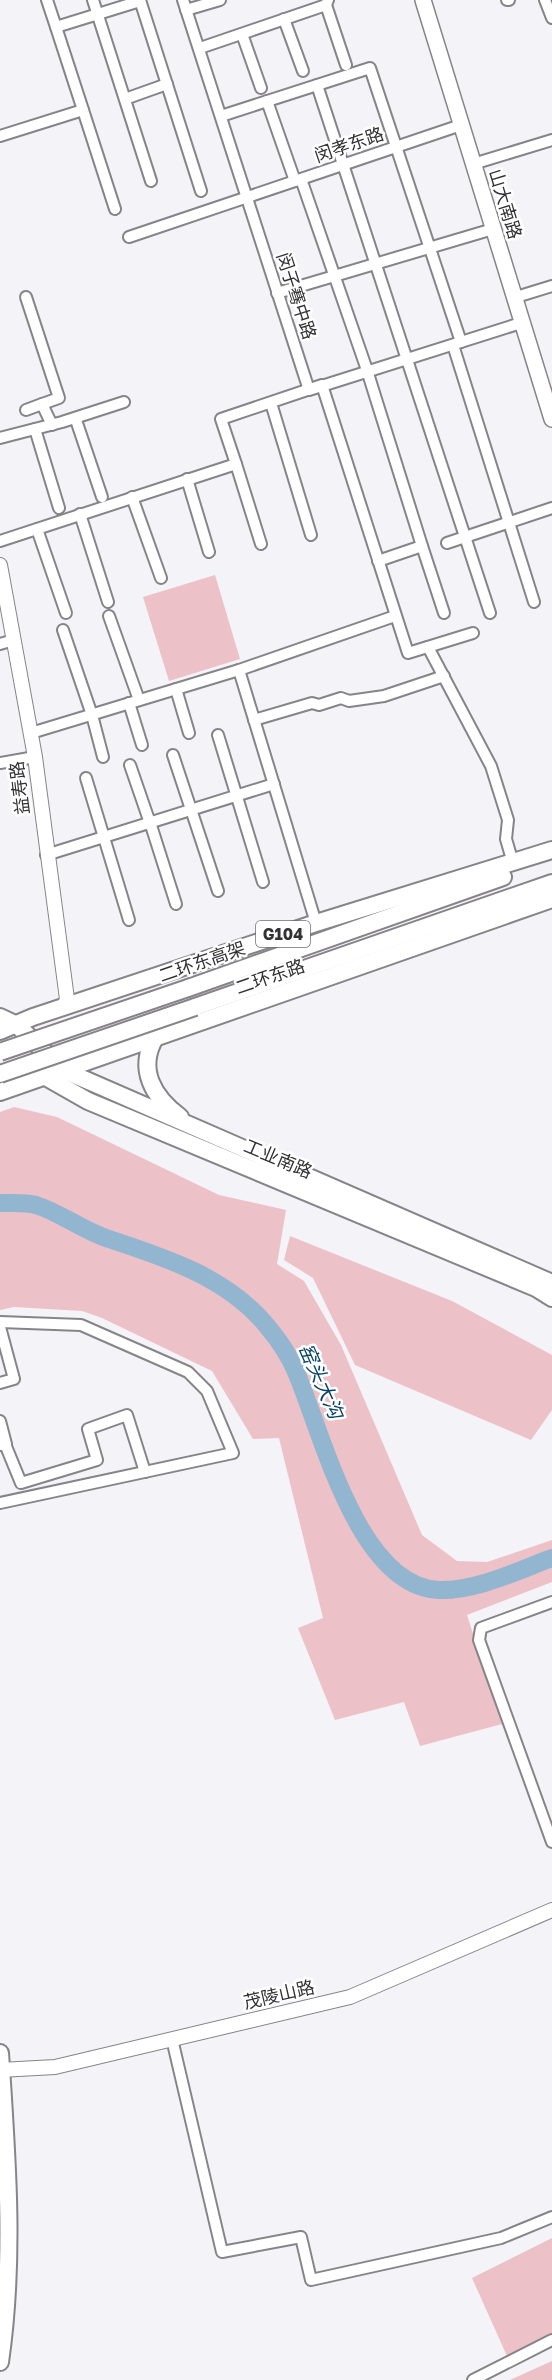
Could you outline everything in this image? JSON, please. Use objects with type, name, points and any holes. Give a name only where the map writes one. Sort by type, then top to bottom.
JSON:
[{"type":"main road","name":"山大南路","points":[[423,0],[520,322],[552,419]]},
{"type":"main road","name":"二环东路","points":[[0,1031],[26,1019],[316,923],[552,850]]},
{"type":"main road","name":"二环东高架","points":[[0,1052],[552,860]]},
{"type":"main road","points":[[0,1074],[552,883]]},
{"type":"main road","name":"二环东路","points":[[0,1092],[552,899]]},
{"type":"main road","name":"工业南路","points":[[0,1017],[17,1025],[63,1070],[552,1283]]},
{"type":"main road","points":[[17,1025],[44,1076]]},
{"type":"main road","points":[[155,1038],[147,1057],[148,1074],[166,1104],[193,1126]]},
{"type":"main road","name":"工业南路","points":[[44,1076],[88,1101],[526,1284],[552,1298]]},
{"type":"main road","points":[[0,2053],[10,2180],[10,2243],[0,2362]]},
{"type":"street","points":[[47,0],[115,209]]},
{"type":"street","points":[[93,0],[152,181]]},
{"type":"street","points":[[184,5],[220,0]]},
{"type":"street","points":[[545,0],[552,18]]},
{"type":"street","points":[[56,27],[140,1],[201,191]]},
{"type":"street","points":[[200,48],[327,3],[346,65]]},
{"type":"street","name":"闵子骞中路","points":[[184,5],[200,48],[309,390]]},
{"type":"street","points":[[284,19],[303,71]]},
{"type":"street","points":[[242,34],[261,88]]},
{"type":"street","points":[[221,116],[370,68],[430,248],[507,523],[534,602]]},
{"type":"street","points":[[125,99],[167,84]]},
{"type":"street","points":[[317,85],[345,164],[405,358],[490,613]]},
{"type":"street","points":[[267,101],[335,277],[444,613]]},
{"type":"street","points":[[0,136],[83,110]]},
{"type":"street","name":"闵孝东路","points":[[129,237],[461,125]]},
{"type":"street","points":[[473,164],[552,140]]},
{"type":"street","points":[[277,293],[377,266],[493,229]]},
{"type":"street","points":[[513,298],[552,286]]},
{"type":"street","points":[[26,297],[59,398],[26,410]]},
{"type":"street","points":[[261,544],[221,419],[366,369],[520,322]]},
{"type":"street","points":[[322,385],[408,653],[473,633]]},
{"type":"street","points":[[0,438],[52,425],[124,402]]},
{"type":"street","points":[[271,403],[311,535]]},
{"type":"street","points":[[42,404],[52,425]]},
{"type":"street","points":[[77,423],[102,497]]},
{"type":"street","points":[[35,429],[59,508]]},
{"type":"street","points":[[0,541],[236,464]]},
{"type":"street","points":[[187,479],[209,552]]},
{"type":"street","points":[[132,497],[161,578]]},
{"type":"street","points":[[447,543],[552,508]]},
{"type":"street","points":[[80,514],[108,602]]},
{"type":"street","points":[[37,529],[66,613]]},
{"type":"street","points":[[378,561],[422,546]]},
{"type":"street","name":"益寿路","points":[[0,565],[35,757],[46,855],[67,999],[64,1007]]},
{"type":"street","points":[[109,616],[134,702],[142,745]]},
{"type":"street","points":[[31,733],[239,670],[395,616]]},
{"type":"street","points":[[63,630],[92,714],[103,757]]},
{"type":"street","points":[[0,644],[14,640]]},
{"type":"street","points":[[428,647],[491,766],[508,820],[506,839],[513,863]]},
{"type":"street","points":[[239,670],[316,923]]},
{"type":"street","points":[[255,720],[312,703],[319,705],[341,698],[349,701],[384,696],[444,676]]},
{"type":"street","points":[[176,689],[189,733]]},
{"type":"street","points":[[218,735],[263,882]]},
{"type":"street","points":[[173,755],[218,891]]},
{"type":"street","points":[[0,763],[35,757]]},
{"type":"street","points":[[130,765],[176,904]]},
{"type":"street","points":[[86,778],[129,920]]},
{"type":"street","points":[[46,855],[149,821],[274,784]]},
{"type":"street","points":[[0,1383],[14,1379],[0,1324],[81,1325],[189,1372],[207,1391],[233,1453],[0,1503]]},
{"type":"street","points":[[0,1421],[2,1445],[21,1483],[97,1460],[88,1429],[127,1415],[146,1472]]},
{"type":"street","points":[[552,1602],[482,1628],[479,1640],[552,1842]]},
{"type":"street","name":"茂陵山路","points":[[1,2070],[55,2067],[350,1997],[552,1910]]},
{"type":"street","points":[[172,2039],[222,2252],[301,2237],[311,2280],[501,2238],[552,2217]]},
{"type":"street","points":[[473,2380],[552,2340]]},
{"type":"shaded area","points":[[215,575],[240,659],[169,681],[143,597]]},
{"type":"shaded area","points":[[14,1107],[57,1117],[219,1195],[286,1210],[277,1264],[304,1281],[341,1345],[422,1535],[457,1561],[487,1562],[552,1540],[552,1582],[467,1615],[502,1724],[420,1746],[404,1702],[335,1720],[298,1628],[323,1618],[279,1438],[253,1439],[212,1371],[102,1318],[82,1311],[14,1307],[0,1310],[0,1112]]},
{"type":"shaded area","points":[[290,1236],[452,1301],[552,1355],[552,1410],[531,1440],[355,1365],[313,1278],[284,1260]]},
{"type":"shaded area","points":[[552,2238],[552,2333],[507,2356],[472,2278]]},
{"type":"shaded area","points":[[552,2361],[552,2380],[510,2380]]},
{"type":"waterway","name":"窑头大沟","points":[[0,1203],[36,1205],[97,1235],[172,1261],[214,1282],[251,1309],[267,1326],[287,1354],[331,1467],[365,1536],[386,1563],[411,1582],[439,1590],[467,1587],[482,1584],[552,1558]]}]
